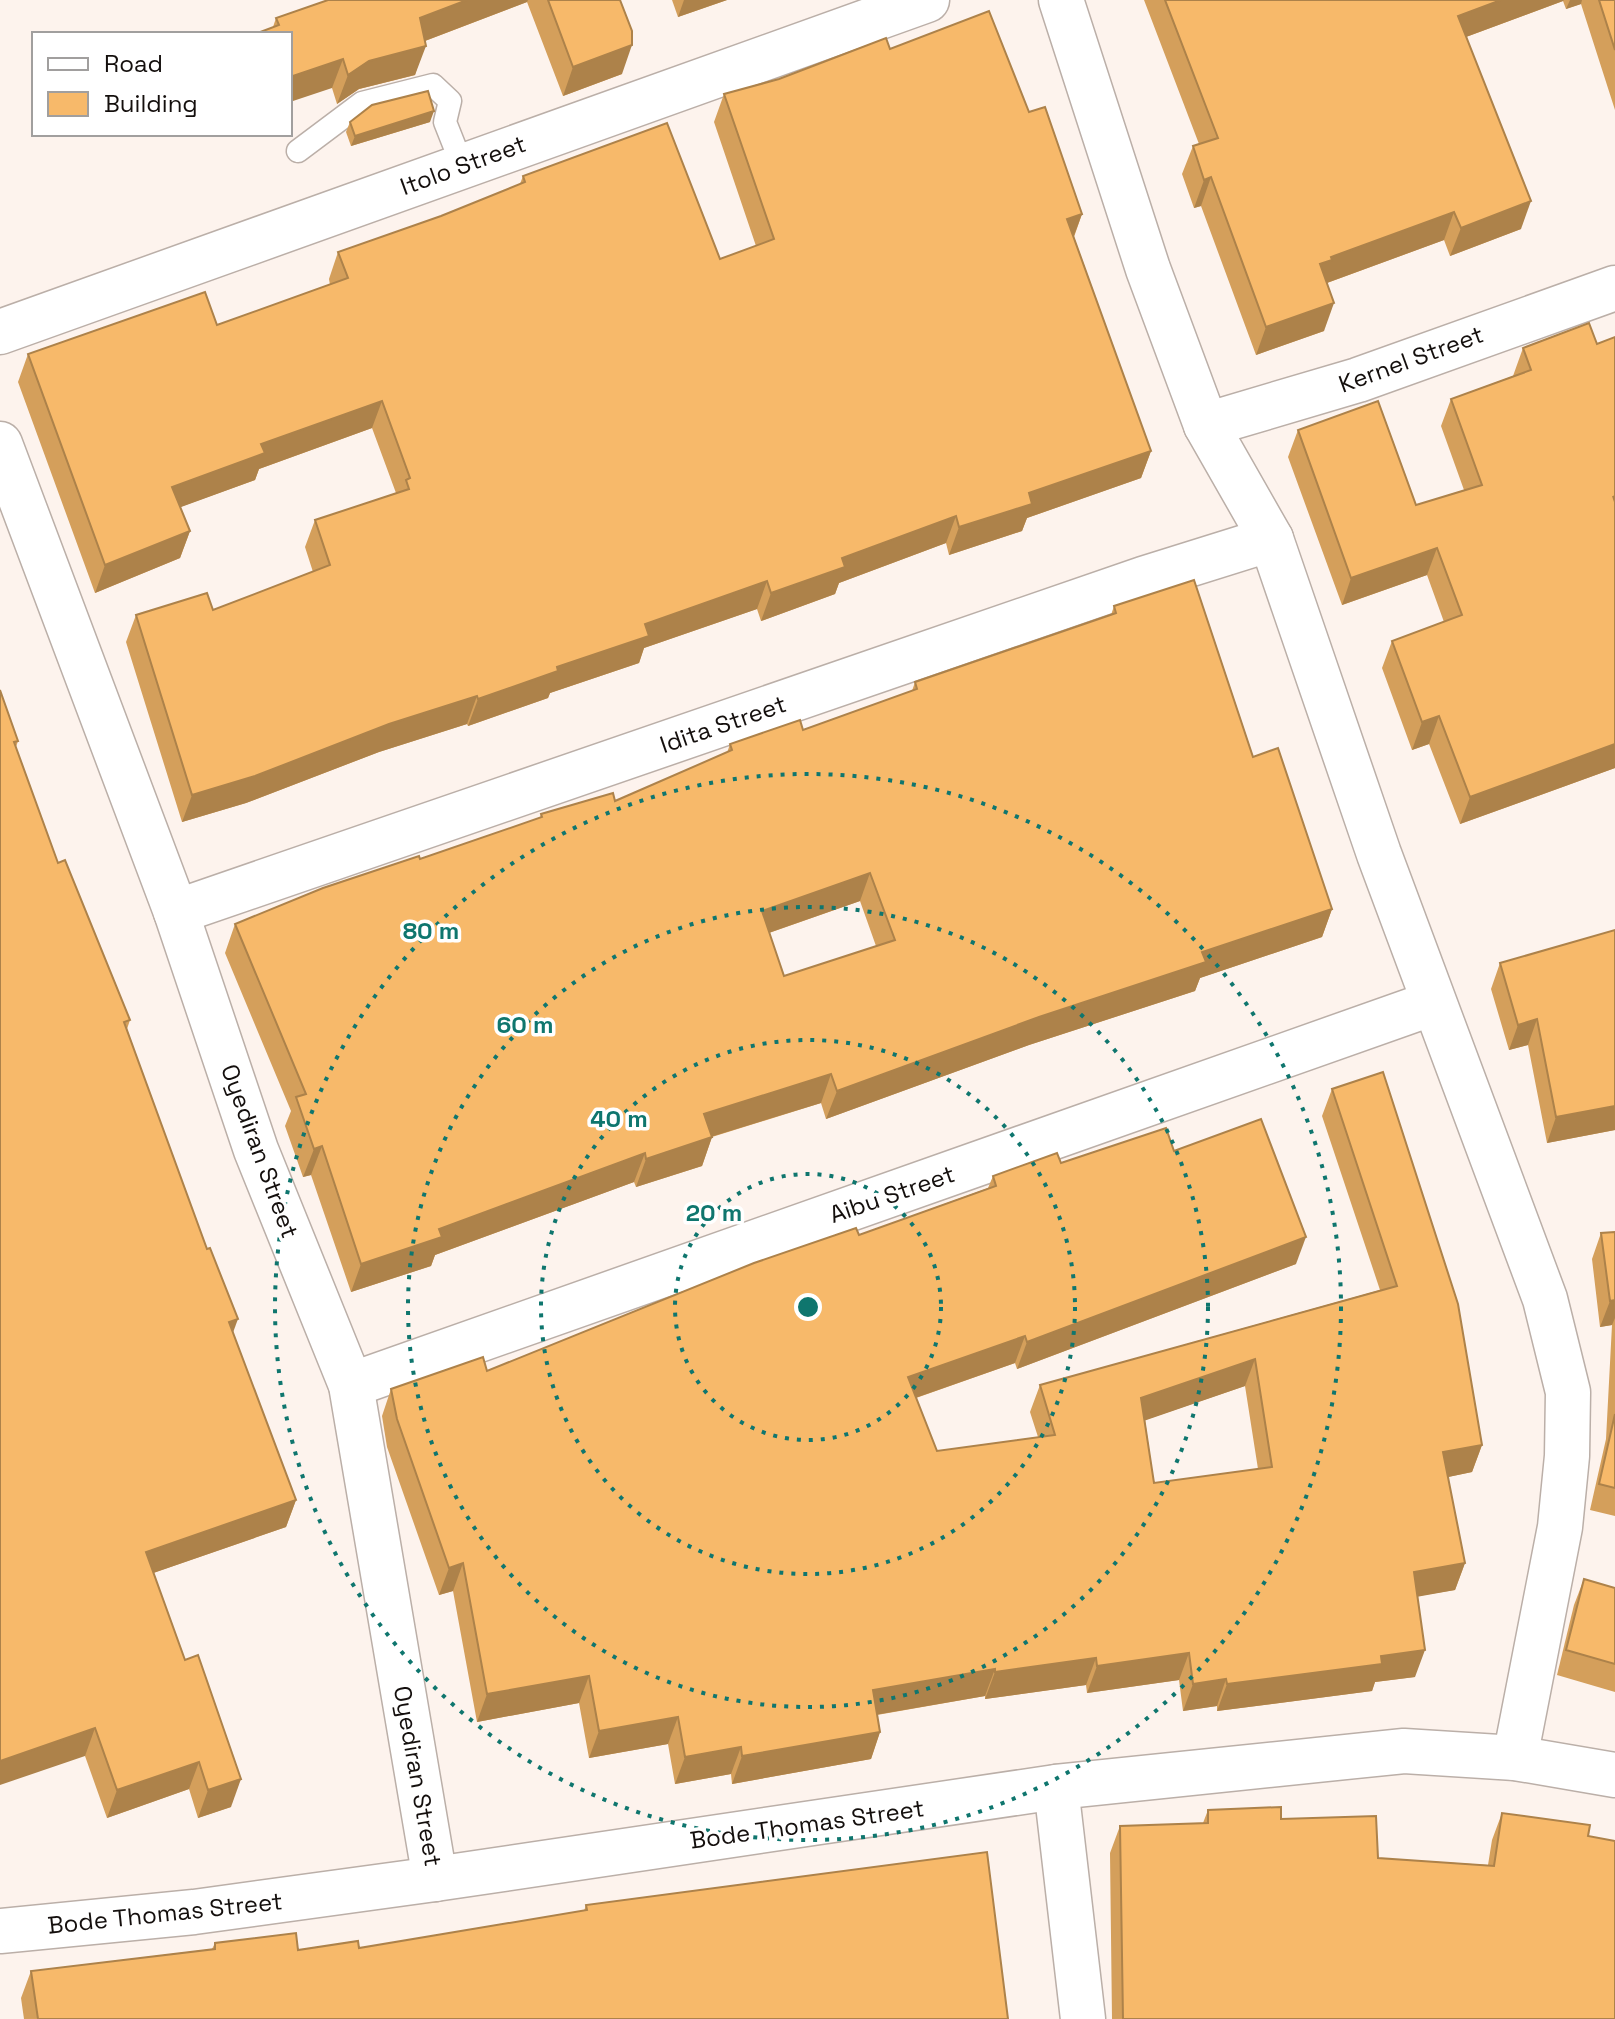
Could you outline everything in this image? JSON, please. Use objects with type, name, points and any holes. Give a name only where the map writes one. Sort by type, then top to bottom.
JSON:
[{"type":"street","name":"Itolo Street","points":[[0,332],[927,0]]},
{"type":"street","points":[[1061,0],[1148,269],[1206,425],[1271,539],[1433,1003],[1545,1299],[1568,1392],[1567,1456],[1560,1527],[1515,1758]]},
{"type":"street","name":"Kernel Street","points":[[1206,425],[1358,380],[1615,288]]},
{"type":"street","name":"Oyediran Street","points":[[0,444],[176,912],[256,1150],[351,1385],[435,1879]]},
{"type":"street","name":"Idita Street","points":[[176,912],[1128,584],[1271,539]]},
{"type":"street","name":"Aibu Street","points":[[351,1385],[1433,1003]]},
{"type":"street","name":"Bode Thomas Street","points":[[0,1931],[194,1912],[1056,1787],[1404,1751],[1515,1758],[1615,1775]]},
{"type":"street","points":[[1056,1787],[1083,2019]]},
{"type":"lane","points":[[298,151],[362,103],[433,85],[450,101],[445,122],[462,165]]},
{"type":"building","points":[[328,0],[467,0],[420,18],[426,46],[369,61],[348,75],[343,59],[292,76],[292,32],[260,32],[279,25],[276,18]]},
{"type":"building","points":[[548,0],[620,0],[632,31],[632,45],[573,67]]},
{"type":"building","points":[[1165,0],[1501,0],[1458,16],[1531,201],[1461,228],[1454,212],[1331,257],[1332,260],[1320,264],[1334,303],[1266,327],[1211,177],[1204,180],[1193,146],[1218,138]]},
{"type":"building","points":[[1599,0],[1615,0],[1615,50]]},
{"type":"building","points":[[989,11],[1029,112],[1045,107],[1082,214],[1067,219],[1151,451],[1029,493],[1032,504],[959,527],[956,516],[842,558],[845,567],[771,593],[767,581],[645,624],[649,636],[557,667],[558,671],[478,699],[477,696],[389,724],[255,776],[192,795],[136,615],[207,593],[213,610],[330,565],[315,520],[409,489],[406,480],[410,478],[382,401],[261,444],[265,453],[172,487],[190,531],[105,565],[28,354],[205,292],[217,325],[348,278],[338,252],[441,216],[525,182],[523,176],[667,123],[720,259],[774,239],[724,94],[779,79],[886,38],[890,49]]},
{"type":"building","points":[[428,91],[434,111],[355,136],[350,122],[372,105]]},
{"type":"building","points":[[1589,323],[1597,344],[1615,337],[1615,744],[1470,797],[1439,716],[1422,722],[1392,641],[1462,615],[1437,548],[1351,578],[1298,430],[1378,401],[1416,505],[1482,485],[1451,399],[1531,370],[1523,348]]},
{"type":"building","points":[[1194,580],[1253,757],[1278,748],[1332,909],[1202,952],[1206,962],[1039,1017],[837,1091],[831,1074],[704,1114],[712,1137],[646,1159],[645,1153],[439,1229],[442,1237],[361,1264],[322,1146],[314,1149],[296,1097],[306,1094],[235,924],[323,888],[419,856],[420,859],[542,817],[541,814],[613,793],[615,801],[732,750],[730,744],[800,720],[803,730],[917,689],[915,682],[1116,613],[1114,606]],"holes":[[[870,873],[895,940],[784,976],[762,911]]]},
{"type":"building","points":[[0,690],[18,741],[14,742],[58,863],[65,860],[130,1020],[124,1022],[207,1249],[210,1248],[238,1319],[229,1322],[296,1500],[146,1552],[185,1660],[198,1655],[241,1779],[208,1790],[199,1762],[117,1790],[95,1728],[0,1761]]},
{"type":"building","points":[[1615,930],[1615,1106],[1556,1117],[1537,1019],[1518,1025],[1500,963]]},
{"type":"building","points":[[1383,1072],[1458,1304],[1482,1445],[1443,1452],[1465,1563],[1414,1572],[1425,1650],[1381,1656],[1382,1664],[1227,1684],[1226,1679],[1193,1684],[1189,1653],[1097,1666],[1096,1658],[995,1672],[995,1669],[873,1690],[880,1732],[742,1756],[741,1747],[685,1757],[678,1717],[599,1731],[589,1676],[487,1694],[463,1563],[449,1568],[397,1419],[391,1389],[483,1357],[487,1371],[754,1263],[856,1228],[859,1235],[996,1186],[993,1176],[1057,1153],[1061,1163],[1166,1128],[1174,1151],[1261,1119],[1306,1237],[1027,1342],[1025,1336],[908,1377],[937,1451],[1055,1435],[1040,1385],[1397,1286],[1332,1089]],"holes":[[[1255,1359],[1272,1467],[1154,1483],[1141,1398]]]},
{"type":"building","points":[[1615,1232],[1615,1300],[1610,1301],[1601,1233]]},
{"type":"building","points":[[1615,1414],[1615,1488],[1599,1484]]},
{"type":"building","points":[[1584,1579],[1615,1588],[1615,1664],[1566,1650]]},
{"type":"building","points":[[1281,1807],[1281,1819],[1376,1816],[1378,1858],[1494,1866],[1502,1813],[1590,1825],[1588,1836],[1615,1841],[1615,2019],[1123,2019],[1120,1826],[1208,1823],[1208,1810]]},
{"type":"building","points":[[987,1852],[1008,2019],[38,2019],[31,1971],[215,1949],[215,1943],[296,1933],[298,1950],[358,1941],[359,1948],[587,1910],[586,1905]]}]
